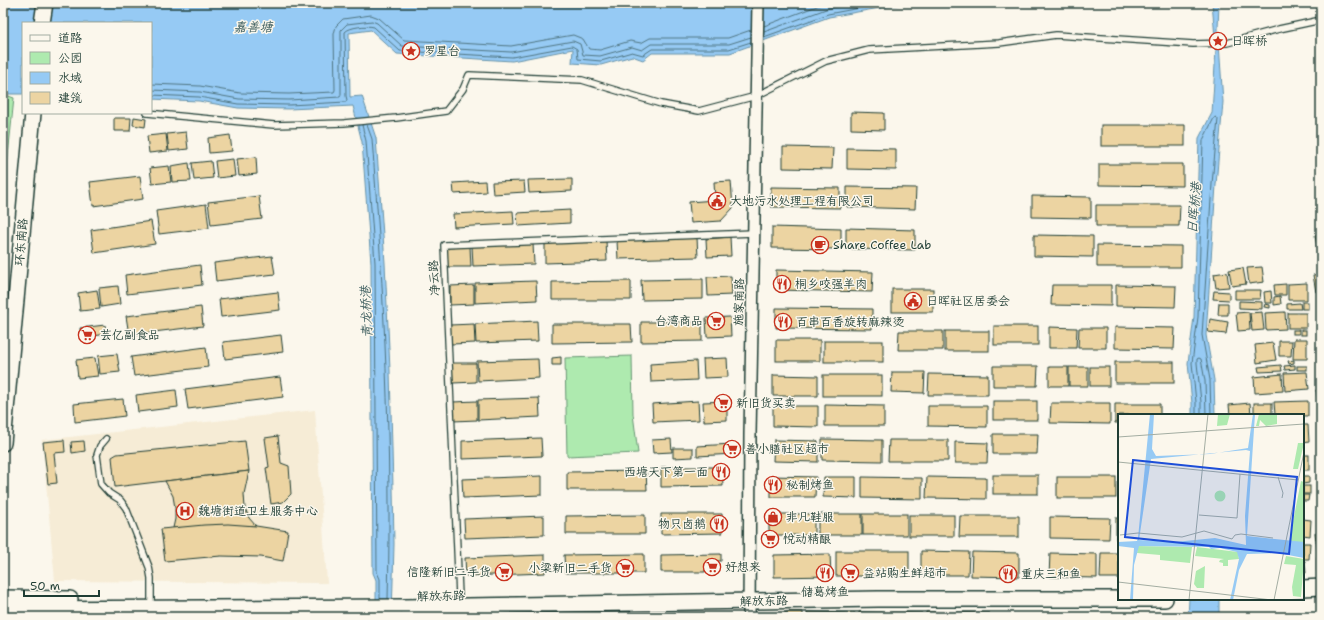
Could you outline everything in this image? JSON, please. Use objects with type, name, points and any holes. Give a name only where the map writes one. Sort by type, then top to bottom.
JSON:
[{"type":"main road","points":[[42,22],[44,3]]},
{"type":"main road","name":"环东南路","points":[[3,443],[33,119]]},
{"type":"main road","points":[[1304,588],[1321,587]]},
{"type":"main road","name":"解放东路","points":[[3,609],[151,604],[749,597],[889,590],[1118,590]]},
{"type":"main road","name":"解放东路","points":[[404,602],[459,596],[604,593],[890,599],[1118,599]]},
{"type":"main road","points":[[1304,596],[1321,596]]},
{"type":"main road","name":"解放东路","points":[[3,598],[151,604]]},
{"type":"street","name":"施家南路","points":[[749,617],[750,427],[758,3]]},
{"type":"lane","points":[[152,113],[274,125],[344,123],[396,118],[446,111],[463,89],[469,75],[582,80],[661,104],[699,111],[756,96],[826,61],[869,50],[999,43],[1056,35],[1193,44],[1226,43],[1321,20]]},
{"type":"lane","name":"净云路","points":[[459,596],[444,245],[754,233]]},
{"type":"lane","points":[[106,439],[100,446],[97,455],[101,484],[109,493],[120,500],[126,508],[149,567],[151,578],[151,604]]},
{"type":"shaded area","name":"魏塘街道卫生服务中心","points":[[315,410],[327,583],[55,581],[42,440]]},
{"type":"green space","points":[[3,94],[14,98],[3,205]]},
{"type":"green space","points":[[632,356],[633,414],[638,453],[567,456],[565,358]]},
{"type":"water","name":"嘉善塘","points":[[3,3],[908,3],[829,17],[730,53],[652,53],[643,60],[632,56],[601,65],[572,63],[573,49],[512,61],[397,54],[371,30],[349,33],[350,97],[362,96],[376,138],[385,263],[390,370],[394,544],[392,617],[376,617],[376,580],[373,573],[371,263],[362,142],[353,106],[289,109],[238,108],[199,101],[152,99],[152,22],[22,22],[22,94],[3,94]]},
{"type":"water","points":[[1212,3],[1219,3],[1218,29],[1223,102],[1206,335],[1214,380],[1215,414],[1192,414],[1188,363],[1194,317],[1199,138],[1212,113],[1216,49]]},
{"type":"water","points":[[1189,600],[1219,600],[1219,617],[1188,617]]},
{"type":"building","points":[[851,112],[884,113],[884,130],[851,129]]},
{"type":"building","points":[[134,117],[146,119],[145,127],[133,125]]},
{"type":"building","points":[[114,118],[131,118],[130,131],[114,131]]},
{"type":"building","points":[[1101,125],[1185,125],[1185,146],[1101,146]]},
{"type":"building","points":[[186,132],[188,149],[169,151],[167,134]]},
{"type":"building","points":[[166,134],[168,151],[149,153],[147,136]]},
{"type":"building","points":[[230,135],[232,151],[209,153],[208,138]]},
{"type":"building","points":[[783,147],[833,148],[832,169],[783,168]]},
{"type":"building","points":[[847,148],[896,149],[896,170],[847,169]]},
{"type":"building","points":[[256,157],[257,174],[239,176],[237,159]]},
{"type":"building","points":[[233,159],[235,176],[217,178],[215,161]]},
{"type":"building","points":[[211,161],[213,178],[194,180],[192,163]]},
{"type":"building","points":[[189,163],[191,181],[172,182],[171,166]]},
{"type":"building","points":[[1099,164],[1183,164],[1183,186],[1099,185]]},
{"type":"building","points":[[169,166],[171,182],[152,184],[150,168]]},
{"type":"building","points":[[140,176],[143,199],[93,206],[90,182]]},
{"type":"building","points":[[572,179],[572,191],[529,193],[528,180]]},
{"type":"building","points":[[485,181],[486,192],[454,194],[453,183]]},
{"type":"building","points":[[524,181],[525,192],[493,194],[492,182]]},
{"type":"building","name":"大地污水处理工程有限公司","points":[[731,181],[733,208],[721,221],[691,223],[689,202],[715,200],[714,182]]},
{"type":"building","points":[[771,187],[840,188],[840,208],[771,207]]},
{"type":"building","points":[[847,187],[916,188],[915,209],[847,207]]},
{"type":"building","points":[[259,196],[262,219],[211,225],[208,202]]},
{"type":"building","points":[[1032,196],[1091,197],[1091,218],[1032,217]]},
{"type":"building","points":[[206,204],[209,228],[159,234],[156,211]]},
{"type":"building","points":[[1096,205],[1180,205],[1179,226],[1096,226]]},
{"type":"building","points":[[570,210],[570,223],[518,226],[517,213]]},
{"type":"building","points":[[513,211],[514,224],[454,227],[453,214]]},
{"type":"building","points":[[151,221],[155,244],[94,253],[91,230]]},
{"type":"building","points":[[772,227],[841,229],[841,249],[772,248]]},
{"type":"building","points":[[846,228],[915,230],[915,250],[846,249]]},
{"type":"building","points":[[1321,234],[1321,252],[1318,253],[1315,235]]},
{"type":"building","points":[[1034,235],[1093,236],[1093,257],[1034,256]]},
{"type":"building","points":[[730,237],[731,256],[707,257],[706,239]]},
{"type":"building","points":[[697,238],[698,257],[618,259],[617,241]]},
{"type":"building","points":[[606,241],[607,261],[545,263],[545,244]]},
{"type":"building","points":[[533,244],[534,264],[473,266],[472,246]]},
{"type":"building","points":[[1097,245],[1181,246],[1181,267],[1097,267]]},
{"type":"building","points":[[470,247],[471,267],[447,267],[446,248]]},
{"type":"building","points":[[272,256],[275,274],[216,281],[214,263]]},
{"type":"building","points":[[200,265],[202,285],[127,294],[125,275]]},
{"type":"building","points":[[1262,267],[1264,282],[1249,284],[1247,268]]},
{"type":"building","points":[[1243,268],[1246,284],[1232,286],[1229,270]]},
{"type":"building","points":[[776,270],[873,272],[872,292],[776,290]]},
{"type":"building","points":[[1227,272],[1229,287],[1216,288],[1214,274]]},
{"type":"building","points":[[1321,274],[1321,291],[1316,292],[1313,275]]},
{"type":"building","points":[[731,276],[732,295],[708,296],[707,277]]},
{"type":"building","points":[[703,279],[703,299],[642,300],[641,280]]},
{"type":"building","points":[[536,281],[537,300],[475,303],[475,283]]},
{"type":"building","points":[[631,281],[631,300],[552,300],[552,282]]},
{"type":"building","points":[[1307,283],[1307,300],[1288,300],[1288,284]]},
{"type":"building","points":[[1286,284],[1286,295],[1275,295],[1274,285]]},
{"type":"building","points":[[474,285],[474,304],[450,305],[450,286]]},
{"type":"building","points":[[1052,285],[1111,285],[1111,306],[1051,305]]},
{"type":"building","points":[[1116,285],[1176,286],[1175,307],[1116,306]]},
{"type":"building","points":[[118,286],[120,304],[101,307],[99,288]]},
{"type":"building","name":"日晖社区居委会","points":[[892,289],[933,289],[933,312],[892,312]]},
{"type":"building","points":[[97,290],[100,309],[80,311],[78,293]]},
{"type":"building","points":[[1235,290],[1261,290],[1260,299],[1235,299]]},
{"type":"building","points":[[1214,291],[1229,292],[1229,300],[1213,299]]},
{"type":"building","points":[[1271,291],[1272,303],[1265,303],[1264,292]]},
{"type":"building","points":[[278,292],[280,310],[221,317],[219,299]]},
{"type":"building","points":[[1280,296],[1281,304],[1274,305],[1274,297]]},
{"type":"building","points":[[1239,301],[1262,302],[1262,309],[1239,308]]},
{"type":"building","points":[[1302,302],[1308,302],[1308,309],[1302,309]]},
{"type":"building","points":[[1219,303],[1228,303],[1228,315],[1218,315]]},
{"type":"building","points":[[1300,303],[1301,309],[1287,309],[1287,304]]},
{"type":"building","points":[[1265,304],[1270,305],[1270,308],[1264,307]]},
{"type":"building","points":[[201,307],[203,326],[129,335],[126,316]]},
{"type":"building","points":[[776,308],[872,309],[872,329],[776,328]]},
{"type":"building","points":[[1249,312],[1250,330],[1238,331],[1236,313]]},
{"type":"building","points":[[1262,312],[1264,330],[1252,331],[1250,313]]},
{"type":"building","points":[[1285,312],[1286,329],[1266,330],[1265,313]]},
{"type":"building","points":[[1288,313],[1306,313],[1306,328],[1288,328]]},
{"type":"building","points":[[730,317],[731,336],[707,337],[706,318]]},
{"type":"building","points":[[1210,319],[1228,322],[1226,334],[1208,332]]},
{"type":"building","points":[[537,321],[538,341],[476,343],[475,324]]},
{"type":"building","points":[[641,322],[702,322],[702,341],[641,342]]},
{"type":"building","points":[[474,324],[475,343],[451,344],[450,325]]},
{"type":"building","points":[[552,324],[631,324],[632,342],[552,343]]},
{"type":"building","points":[[105,325],[106,334],[81,338],[80,328]]},
{"type":"building","points":[[994,326],[1038,326],[1038,345],[994,345]]},
{"type":"building","points":[[1049,327],[1077,328],[1076,348],[1049,348]]},
{"type":"building","points":[[1115,327],[1175,328],[1174,349],[1115,348]]},
{"type":"building","points":[[1079,328],[1106,328],[1106,348],[1078,348]]},
{"type":"building","points":[[1293,330],[1299,330],[1299,334],[1293,334]]},
{"type":"building","points":[[1301,330],[1306,330],[1306,335],[1301,335]]},
{"type":"building","points":[[899,331],[943,331],[943,350],[898,350]]},
{"type":"building","points":[[945,331],[989,331],[989,351],[945,351]]},
{"type":"building","points":[[281,335],[283,352],[225,359],[223,342]]},
{"type":"building","points":[[1294,339],[1307,339],[1307,359],[1293,359]]},
{"type":"building","points":[[776,340],[820,340],[820,361],[776,361]]},
{"type":"building","points":[[824,341],[883,341],[883,362],[824,362]]},
{"type":"building","points":[[1279,341],[1292,341],[1291,356],[1279,356]]},
{"type":"building","points":[[1273,343],[1276,360],[1257,363],[1255,345]]},
{"type":"building","points":[[206,347],[208,367],[134,376],[131,357]]},
{"type":"building","points":[[117,354],[120,372],[100,374],[98,356]]},
{"type":"building","points":[[561,357],[561,365],[552,365],[552,358]]},
{"type":"building","points":[[95,358],[98,376],[78,378],[76,360]]},
{"type":"building","points":[[727,358],[728,377],[704,378],[703,359]]},
{"type":"building","points":[[538,359],[539,378],[478,381],[477,361]]},
{"type":"building","points":[[1294,360],[1294,363],[1289,364],[1288,361]]},
{"type":"building","points":[[696,361],[697,380],[651,382],[650,364]]},
{"type":"building","points":[[1115,362],[1174,362],[1174,383],[1115,383]]},
{"type":"building","points":[[452,363],[476,363],[476,382],[453,383]]},
{"type":"building","points":[[1281,365],[1282,371],[1259,372],[1258,367]]},
{"type":"building","points":[[1295,365],[1295,369],[1285,370],[1284,366]]},
{"type":"building","points":[[993,366],[1038,366],[1037,386],[993,386]]},
{"type":"building","points":[[1297,366],[1307,366],[1307,370],[1297,370]]},
{"type":"building","points":[[1049,367],[1068,367],[1068,386],[1049,386]]},
{"type":"building","points":[[1069,367],[1088,367],[1088,386],[1069,386]]},
{"type":"building","points":[[1090,367],[1109,367],[1109,386],[1090,386]]},
{"type":"building","points":[[892,372],[925,372],[924,393],[891,392]]},
{"type":"building","points":[[1307,372],[1309,389],[1285,391],[1284,373]]},
{"type":"building","points":[[929,374],[988,375],[988,395],[928,395]]},
{"type":"building","points":[[1282,374],[1283,391],[1255,393],[1254,377]]},
{"type":"building","points":[[773,375],[818,376],[818,396],[773,396]]},
{"type":"building","points":[[823,375],[882,375],[882,396],[823,396]]},
{"type":"building","points":[[280,377],[283,397],[188,409],[185,389]]},
{"type":"building","points":[[1321,389],[1321,406],[1319,406],[1316,390]]},
{"type":"building","points":[[176,390],[178,407],[138,412],[136,395]]},
{"type":"building","points":[[539,398],[540,417],[478,420],[478,400]]},
{"type":"building","points":[[123,399],[125,416],[75,422],[74,404]]},
{"type":"building","points":[[477,401],[477,420],[453,421],[453,402]]},
{"type":"building","points":[[698,401],[699,420],[653,422],[652,404]]},
{"type":"building","points":[[727,401],[727,420],[704,421],[703,402]]},
{"type":"building","points":[[993,401],[1037,401],[1037,420],[993,420]]},
{"type":"building","points":[[1308,401],[1308,416],[1304,416],[1304,414],[1275,414],[1274,402]]},
{"type":"building","points":[[1051,403],[1110,403],[1110,424],[1050,423]]},
{"type":"building","points":[[1250,403],[1251,414],[1230,414],[1229,405]]},
{"type":"building","points":[[1254,403],[1272,403],[1272,414],[1254,414]]},
{"type":"building","points":[[1115,404],[1160,404],[1160,414],[1118,414],[1118,423],[1115,423]]},
{"type":"building","points":[[825,405],[884,406],[884,426],[825,426]]},
{"type":"building","points":[[773,406],[818,406],[818,427],[773,426]]},
{"type":"building","points":[[928,406],[987,406],[987,427],[928,426]]},
{"type":"building","points":[[1304,425],[1308,425],[1309,442],[1304,443]]},
{"type":"building","points":[[1321,425],[1321,440],[1319,426]]},
{"type":"building","points":[[993,434],[1038,434],[1037,454],[993,454]]},
{"type":"building","points":[[278,436],[281,463],[289,466],[291,494],[283,502],[271,504],[266,468],[269,467],[265,438]]},
{"type":"building","points":[[541,438],[542,456],[462,459],[462,441]]},
{"type":"building","points":[[671,439],[672,452],[653,453],[652,440]]},
{"type":"building","points":[[822,439],[882,440],[882,461],[822,460]]},
{"type":"building","points":[[64,440],[65,452],[54,453],[57,483],[48,484],[43,442]]},
{"type":"building","points":[[774,440],[818,441],[818,462],[773,461]]},
{"type":"building","points":[[889,440],[948,440],[948,461],[888,461]]},
{"type":"building","points":[[84,441],[85,451],[72,453],[71,442]]},
{"type":"building","points":[[245,441],[249,471],[115,487],[112,457],[117,454]]},
{"type":"building","points":[[955,442],[988,443],[987,463],[955,463]]},
{"type":"building","points":[[733,444],[734,454],[697,456],[697,446]]},
{"type":"building","points":[[673,448],[693,448],[693,457],[673,458]]},
{"type":"building","points":[[1304,455],[1309,455],[1309,470],[1304,470]]},
{"type":"building","points":[[1319,465],[1321,465],[1321,480]]},
{"type":"building","points":[[661,467],[722,467],[723,486],[661,487]]},
{"type":"building","points":[[249,471],[244,494],[245,508],[249,518],[256,526],[173,528],[175,508],[173,496],[165,481]]},
{"type":"building","points":[[646,471],[647,490],[567,490],[567,472]]},
{"type":"building","points":[[993,475],[1038,475],[1038,494],[993,494]]},
{"type":"building","points":[[542,476],[542,495],[463,498],[462,479]]},
{"type":"building","points":[[771,476],[816,477],[815,497],[771,497]]},
{"type":"building","points":[[1304,476],[1309,476],[1309,483],[1304,484]]},
{"type":"building","points":[[824,477],[856,477],[856,498],[823,497]]},
{"type":"building","points":[[862,477],[922,478],[922,499],[862,498]]},
{"type":"building","points":[[927,477],[986,478],[986,499],[926,498]]},
{"type":"building","points":[[1057,477],[1116,477],[1116,498],[1057,498]]},
{"type":"building","points":[[1304,486],[1310,486],[1310,494],[1304,494]]},
{"type":"building","points":[[1304,495],[1309,495],[1308,501],[1304,501]]},
{"type":"building","points":[[661,514],[722,514],[722,533],[661,534]]},
{"type":"building","points":[[769,514],[814,514],[814,535],[769,535]]},
{"type":"building","points":[[818,514],[862,514],[862,535],[818,535]]},
{"type":"building","points":[[863,514],[907,514],[907,535],[863,535]]},
{"type":"building","points":[[645,515],[645,534],[566,534],[566,516]]},
{"type":"building","points":[[909,515],[954,515],[954,536],[909,536]]},
{"type":"building","points":[[544,516],[544,535],[465,538],[464,519]]},
{"type":"building","points":[[960,516],[1019,516],[1019,537],[959,537]]},
{"type":"building","points":[[1050,517],[1110,518],[1109,539],[1050,538]]},
{"type":"building","points":[[1116,518],[1118,518],[1118,539],[1116,539]]},
{"type":"building","points":[[1304,519],[1311,520],[1310,536],[1304,535]]},
{"type":"building","points":[[228,524],[256,526],[288,531],[283,561],[261,557],[221,556],[165,561],[161,529]]},
{"type":"building","points":[[1321,532],[1321,553],[1318,554],[1315,533]]},
{"type":"building","points":[[1304,543],[1310,543],[1309,559],[1304,559]]},
{"type":"building","points":[[836,551],[909,551],[909,576],[836,576]]},
{"type":"building","points":[[921,551],[969,552],[968,575],[921,575]]},
{"type":"building","points":[[972,552],[1019,553],[1019,577],[971,576]]},
{"type":"building","points":[[1050,553],[1097,554],[1097,578],[1049,577]]},
{"type":"building","points":[[1101,553],[1118,553],[1118,578],[1100,578]]},
{"type":"building","points":[[644,554],[644,573],[565,573],[564,555]]},
{"type":"building","points":[[721,554],[721,561],[714,561],[714,569],[705,569],[705,572],[661,572],[661,555]]},
{"type":"building","points":[[830,554],[831,576],[774,577],[774,555]]},
{"type":"building","points":[[545,555],[545,573],[466,576],[465,558]]},
{"type":"building","points":[[1317,557],[1321,557],[1321,571],[1317,571]]},
{"type":"building","points":[[1304,561],[1305,561],[1306,573],[1304,573]]},
{"type":"building","points":[[787,612],[803,612],[803,617],[775,617]]},
{"type":"building","points":[[807,612],[855,613],[855,617],[807,617]]},
{"type":"building","points":[[859,612],[922,613],[922,617],[859,617]]},
{"type":"building","points":[[926,612],[989,613],[989,617],[926,617]]},
{"type":"building","points":[[1236,614],[1236,617],[1227,617],[1227,615]]},
{"type":"building","points":[[1240,614],[1249,614],[1249,617],[1240,617]]},
{"type":"building","points":[[710,615],[710,617],[658,617],[658,616]]},
{"type":"building","points":[[991,615],[1054,616],[1054,617],[991,617]]},
{"type":"building","points":[[1266,615],[1266,617],[1252,617],[1252,616]]},
{"type":"building","points":[[1059,616],[1106,617],[1059,617]]},
{"type":"building","points":[[1111,616],[1174,617],[1111,617]]},
{"type":"place","name":"日晖桥","points":[[1218,41]]},
{"type":"place","name":"罗星台","points":[[411,51]]},
{"type":"place","name":"大地污水处理工程有限公司","points":[[717,201]]},
{"type":"place","name":"Share Coffee Lab","points":[[820,245]]},
{"type":"place","name":"桐乡咬强羊肉","points":[[782,284]]},
{"type":"place","name":"日晖社区居委会","points":[[913,301]]},
{"type":"place","name":"台湾商品","points":[[716,321]]},
{"type":"place","name":"百串百香旋转麻辣烫","points":[[783,322]]},
{"type":"place","name":"芸亿副食品","points":[[87,335]]},
{"type":"place","name":"新旧货买卖","points":[[723,403]]},
{"type":"place","name":"善小膳社区超市","points":[[732,449]]},
{"type":"place","name":"西塘天下第一面","points":[[721,472]]},
{"type":"place","name":"秘制烤鱼","points":[[773,485]]},
{"type":"place","name":"魏塘街道卫生服务中心","points":[[185,511]]},
{"type":"place","name":"非凡鞋服","points":[[773,517]]},
{"type":"place","name":"物只卤鹅","points":[[719,524]]},
{"type":"place","name":"悦动精酿","points":[[770,539]]},
{"type":"place","name":"好想来","points":[[712,567]]},
{"type":"place","name":"小梁新旧二手货","points":[[625,568]]},
{"type":"place","name":"信隆新旧二手货","points":[[504,572]]},
{"type":"place","name":"储葛烤鱼","points":[[825,573]]},
{"type":"place","name":"益站购生鲜超市","points":[[850,573]]},
{"type":"place","name":"重庆三和鱼","points":[[1008,574]]},
{"type":"water label","name":"日晖桥港","points":[[1194,208]]},
{"type":"water label","name":"青龙桥港","points":[[366,312]]}]
